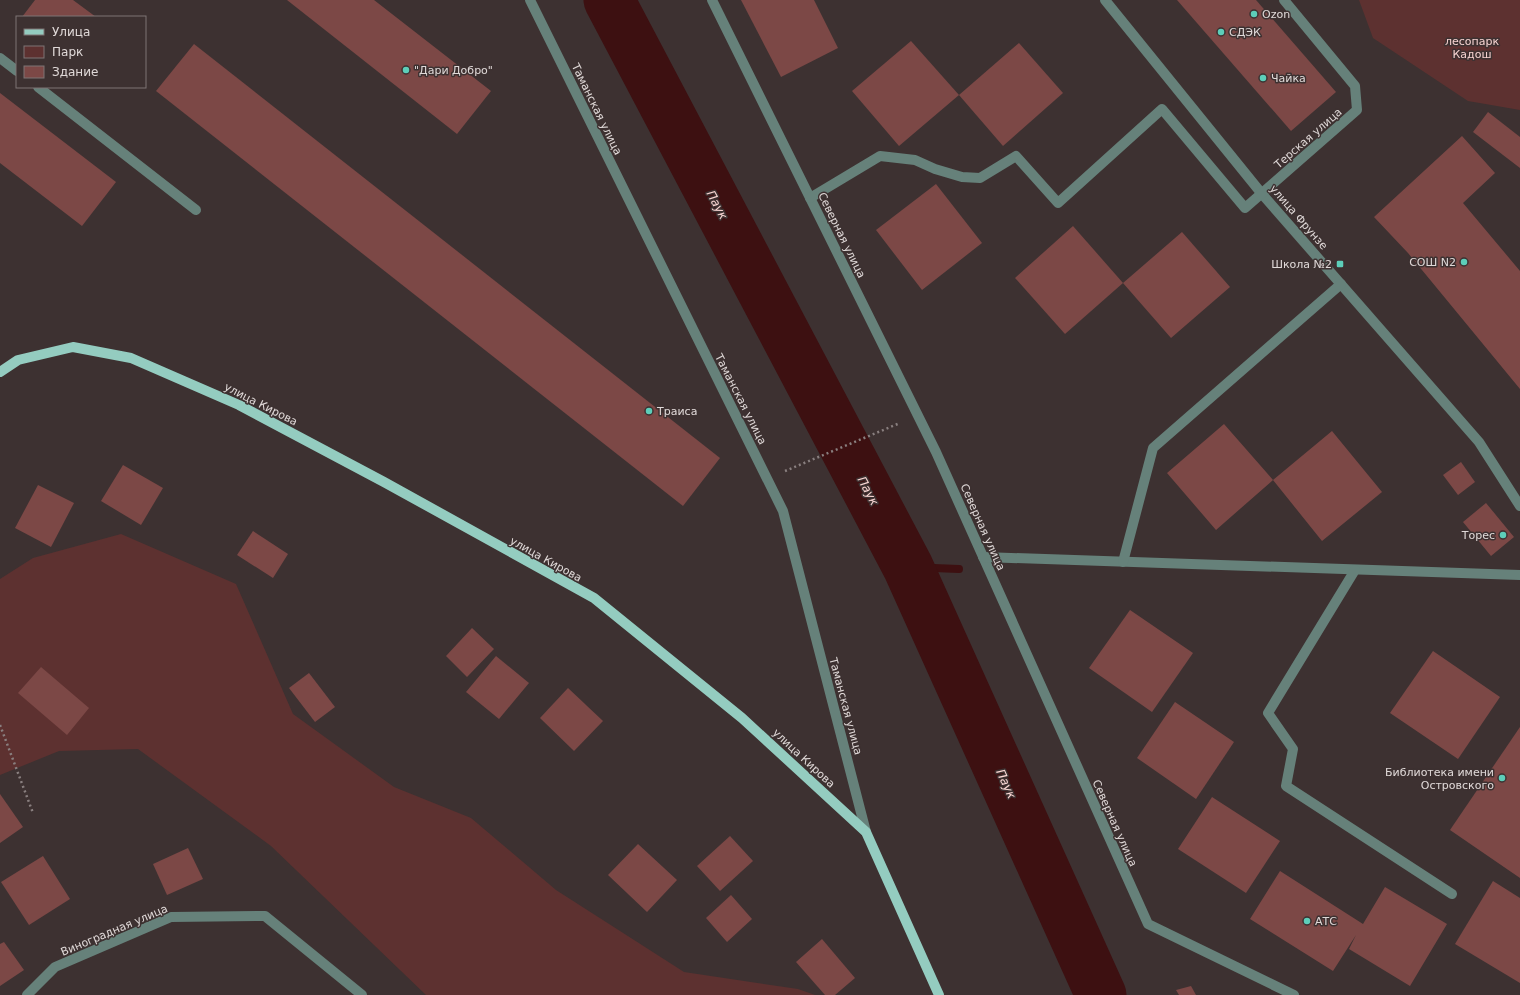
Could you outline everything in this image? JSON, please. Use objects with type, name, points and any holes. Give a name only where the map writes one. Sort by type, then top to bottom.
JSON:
[{"type":"main road","name":"улица Кирова","points":[[0,372],[18,360],[74,346],[131,358],[239,405],[371,475],[594,598],[742,718],[866,832],[939,995]]},
{"type":"street","name":"Таманская улица","points":[[530,0],[783,511],[866,832]]},
{"type":"street","name":"Северная улица","points":[[712,0],[936,452],[1148,924],[1294,995]]},
{"type":"street","name":"улица Фрунзе","points":[[1106,0],[1262,194],[1479,442],[1520,506]]},
{"type":"street","name":"Терская улица","points":[[1262,194],[1357,110],[1355,86],[1284,0]]},
{"type":"street","points":[[0,58],[16,70]]},
{"type":"street","points":[[39,88],[196,210]]},
{"type":"street","points":[[810,198],[880,156],[915,160],[935,169],[962,177],[980,178],[1016,156],[1058,203],[1162,109],[1245,208],[1262,194]]},
{"type":"street","points":[[1123,562],[1153,448],[1341,284]]},
{"type":"street","points":[[983,557],[1520,575]]},
{"type":"street","points":[[1355,570],[1268,713],[1293,749],[1286,786],[1452,894]]},
{"type":"street","name":"Виноградная улица","points":[[27,995],[55,967],[171,917],[257,916],[265,916],[362,995]]},
{"type":"path","points":[[784,472],[900,423]]},
{"type":"path","points":[[0,725],[33,813]]},
{"type":"green space","name":"лесопарк Кадош","points":[[1359,0],[1520,0],[1520,110],[1468,101],[1373,38]]},
{"type":"green space","points":[[121,534],[236,584],[293,714],[394,787],[471,818],[556,890],[684,972],[798,989],[815,995],[426,995],[271,846],[138,749],[59,751],[0,775],[0,579],[33,558]]},
{"type":"building","points":[[35,0],[73,0],[95,16],[23,16]]},
{"type":"building","points":[[287,0],[374,0],[491,91],[457,134]]},
{"type":"building","points":[[741,0],[814,0],[838,48],[781,77]]},
{"type":"building","points":[[1177,0],[1256,0],[1336,92],[1291,131]]},
{"type":"building","points":[[911,41],[959,95],[899,146],[852,91]]},
{"type":"building","points":[[1019,43],[1063,93],[1003,146],[959,95]]},
{"type":"building","points":[[194,44],[720,458],[683,506],[156,91]]},
{"type":"building","points":[[0,93],[116,182],[82,226],[0,163]]},
{"type":"building","points":[[1488,112],[1520,137],[1520,168],[1473,132]]},
{"type":"building","name":"СОШ N2","points":[[1462,136],[1495,173],[1463,203],[1520,271],[1520,389],[1408,253],[1374,217]]},
{"type":"building","points":[[936,184],[982,243],[922,290],[876,230]]},
{"type":"building","points":[[1073,226],[1123,283],[1065,334],[1015,278]]},
{"type":"building","points":[[1182,232],[1230,287],[1171,338],[1123,283]]},
{"type":"building","points":[[1224,424],[1273,480],[1216,530],[1167,473]]},
{"type":"building","points":[[1332,431],[1382,492],[1322,541],[1273,480]]},
{"type":"building","points":[[1461,462],[1475,482],[1458,495],[1443,475]]},
{"type":"building","points":[[123,465],[163,488],[141,525],[101,501]]},
{"type":"building","points":[[38,485],[74,503],[51,547],[15,528]]},
{"type":"building","points":[[1486,503],[1514,537],[1491,556],[1463,522]]},
{"type":"building","points":[[253,531],[288,554],[273,578],[237,555]]},
{"type":"building","points":[[1130,610],[1193,653],[1152,712],[1089,668]]},
{"type":"building","points":[[472,628],[494,649],[467,677],[446,656]]},
{"type":"building","points":[[1433,651],[1500,697],[1458,759],[1390,713]]},
{"type":"building","points":[[496,656],[529,683],[499,719],[466,692]]},
{"type":"building","points":[[41,667],[89,708],[67,735],[18,693]]},
{"type":"building","points":[[309,673],[335,707],[315,722],[289,688]]},
{"type":"building","points":[[568,688],[603,721],[574,751],[540,718]]},
{"type":"building","points":[[1175,702],[1234,742],[1196,799],[1137,758]]},
{"type":"building","name":"Библиотека имени Островского","points":[[1520,727],[1520,878],[1450,830]]},
{"type":"building","points":[[0,794],[23,827],[0,843]]},
{"type":"building","points":[[1212,797],[1280,841],[1246,893],[1178,849]]},
{"type":"building","points":[[730,836],[753,861],[720,891],[697,866]]},
{"type":"building","points":[[638,844],[677,880],[647,912],[608,875]]},
{"type":"building","points":[[188,848],[203,879],[167,895],[153,864]]},
{"type":"building","points":[[43,856],[70,899],[29,925],[1,882]]},
{"type":"building","points":[[1280,871],[1363,924],[1385,887],[1447,924],[1410,986],[1349,949],[1356,935],[1333,971],[1250,919]]},
{"type":"building","points":[[1493,881],[1520,898],[1520,983],[1455,944]]},
{"type":"building","points":[[731,895],[752,919],[727,942],[706,918]]},
{"type":"building","points":[[822,939],[855,978],[835,995],[825,995],[796,962]]},
{"type":"building","points":[[4,942],[24,970],[0,986],[0,944]]},
{"type":"building","points":[[1191,986],[1196,995],[1179,995],[1176,990]]},
{"type":"waterway","name":"Паук","points":[[609,0],[908,567],[1101,995]]},
{"type":"waterway","points":[[908,567],[959,569]]},
{"type":"place","name":"Ozon","points":[[1254,14]]},
{"type":"place","name":"СДЭК","points":[[1221,32]]},
{"type":"place","name":"\"Дари Добро\"","points":[[406,70]]},
{"type":"place","name":"Чайка","points":[[1263,78]]},
{"type":"place","name":"СОШ N2","points":[[1464,262]]},
{"type":"place","name":"Школа №2","points":[[1340,264]]},
{"type":"place","name":"Траиса","points":[[649,411]]},
{"type":"place","name":"Торес","points":[[1503,535]]},
{"type":"place","name":"Библиотека имени Островского","points":[[1502,778]]},
{"type":"place","name":"АТС","points":[[1307,921]]}]
